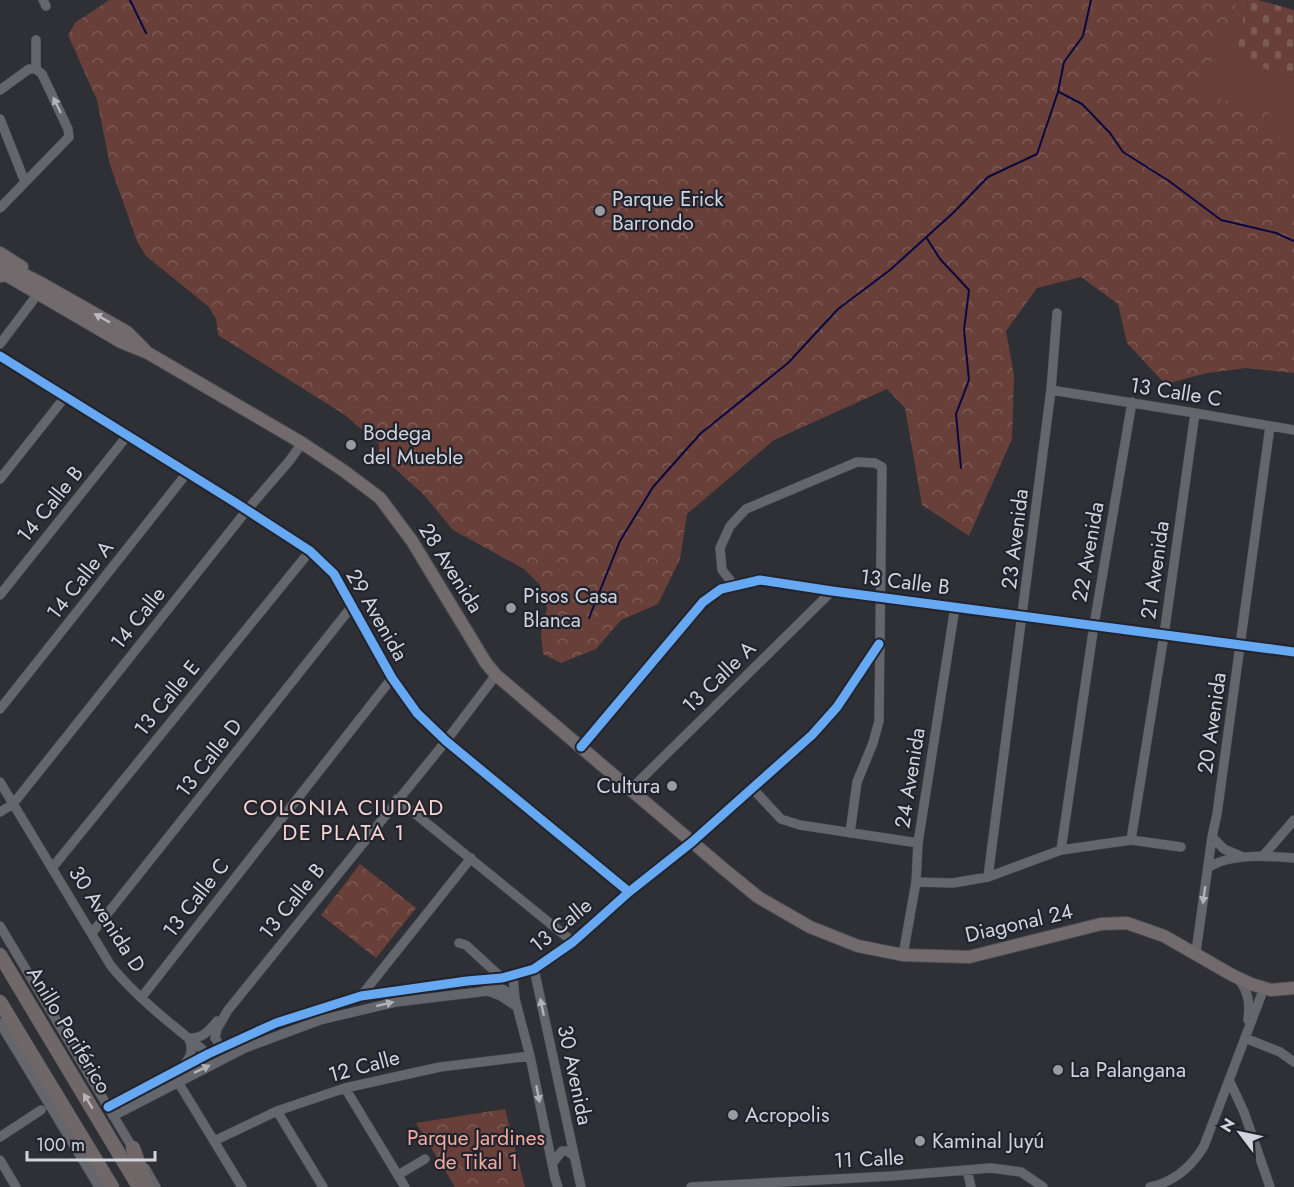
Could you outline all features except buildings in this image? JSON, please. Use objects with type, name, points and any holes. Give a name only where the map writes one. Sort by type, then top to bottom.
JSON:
[{"type":"highway","name":"Anillo Periférico","points":[[0,955],[139,1187]]},
{"type":"highway","points":[[0,1002],[112,1187]]},
{"type":"highway","points":[[133,1148],[147,1187]]},
{"type":"main road","points":[[0,253],[27,271],[39,289]]},
{"type":"main road","name":"28 Avenida","points":[[1,272],[9,267],[39,289],[127,332],[148,352],[302,443],[380,498],[412,541],[486,663],[496,675],[692,842]]},
{"type":"main road","name":"Diagonal 24","points":[[692,842],[758,897],[810,927],[858,946],[903,955],[969,957],[1091,926],[1127,923],[1164,936],[1196,952],[1237,978],[1264,988]]},
{"type":"main road","points":[[1264,988],[1270,984],[1294,980]]},
{"type":"main road","points":[[1264,988],[1271,990],[1294,988]]},
{"type":"street","points":[[36,40],[36,69]]},
{"type":"street","points":[[0,90],[29,69],[36,69],[42,74],[68,129],[69,137],[0,208]]},
{"type":"street","points":[[0,119],[25,182]]},
{"type":"street","points":[[0,344],[39,289]]},
{"type":"street","name":"23 Avenida","points":[[988,877],[1051,390],[1057,313]]},
{"type":"street","name":"29 Avenida","points":[[0,356],[310,551],[334,574],[392,678],[417,713],[446,741],[629,892]]},
{"type":"street","name":"13 Calle C","points":[[1051,390],[1294,430]]},
{"type":"street","points":[[0,480],[65,397]]},
{"type":"street","name":"22 Avenida","points":[[1061,850],[1094,625],[1132,402]]},
{"type":"street","name":"21 Avenida","points":[[1131,840],[1164,635],[1195,413]]},
{"type":"street","name":"20 Avenida","points":[[1196,952],[1270,426]]},
{"type":"street","name":"14 Calle B","points":[[0,595],[127,436]]},
{"type":"street","name":"14 Calle","points":[[0,812],[13,804],[247,510],[291,460],[302,443]]},
{"type":"street","points":[[734,585],[722,570],[720,548],[730,526],[746,510],[857,462],[874,463],[882,467],[879,721],[857,783],[850,833]]},
{"type":"street","name":"14 Calle A","points":[[0,709],[187,473]]},
{"type":"street","name":"13 Calle E","points":[[52,868],[310,551]]},
{"type":"street","name":"13 Calle B","points":[[581,747],[703,602],[721,589],[760,580],[1294,652]]},
{"type":"street","name":"13 Calle A","points":[[632,789],[832,591]]},
{"type":"street","name":"13 Calle D","points":[[92,933],[353,605]]},
{"type":"street","name":"24 Avenida","points":[[903,955],[916,882],[918,843],[954,607]]},
{"type":"street","name":"13 Calle","points":[[108,1107],[208,1054],[276,1023],[361,996],[502,978],[534,969],[573,942],[629,892],[692,842],[812,735],[837,707],[879,644]]},
{"type":"street","name":"13 Calle B","points":[[189,1038],[196,1039],[202,1036],[228,1010],[446,741],[496,675]]},
{"type":"street","name":"13 Calle C","points":[[141,998],[392,678]]},
{"type":"street","name":"30 Avenida D","points":[[0,782],[111,966],[141,998],[208,1054]]},
{"type":"street","points":[[752,788],[781,819],[800,825],[918,843]]},
{"type":"street","points":[[398,799],[573,942]]},
{"type":"street","points":[[1263,856],[1294,820]]},
{"type":"street","points":[[1212,837],[1231,853],[1245,858]]},
{"type":"street","points":[[916,882],[953,883],[988,877],[1061,850],[1131,840],[1181,847]]},
{"type":"street","points":[[1208,868],[1221,861],[1245,858],[1263,856],[1294,858]]},
{"type":"street","points":[[361,996],[471,858]]},
{"type":"street","points":[[0,926],[156,1187]]},
{"type":"street","points":[[459,943],[466,945],[502,978]]},
{"type":"street","name":"30 Avenida","points":[[534,969],[581,1187]]},
{"type":"street","name":"30 Avenida","points":[[513,976],[516,1003],[530,1056],[558,1187]]},
{"type":"street","points":[[1237,978],[1247,994],[1249,1008],[1246,1035]]},
{"type":"street","points":[[478,980],[501,987],[516,1003]]},
{"type":"street","points":[[1150,1187],[1173,1179],[1196,1159],[1207,1139],[1264,988]]},
{"type":"street","points":[[113,1116],[245,1048],[320,1020],[396,1002],[488,991],[516,1003]]},
{"type":"street","name":"13 Calle B","points":[[222,1048],[215,1038],[217,1029],[228,1010]]},
{"type":"street","points":[[0,1023],[99,1187]]},
{"type":"street","points":[[1246,1035],[1280,1052],[1294,1062]]},
{"type":"street","points":[[180,1069],[191,1056],[189,1038]]},
{"type":"street","name":"12 Calle","points":[[214,1141],[277,1111],[345,1088],[440,1067],[530,1056]]},
{"type":"street","points":[[1229,1080],[1244,1112],[1270,1187]]},
{"type":"street","points":[[178,1082],[242,1187]]},
{"type":"street","points":[[345,1088],[405,1187]]},
{"type":"street","points":[[0,1137],[41,1110]]},
{"type":"street","points":[[277,1111],[323,1187]]},
{"type":"street","points":[[552,1164],[562,1151],[567,1151],[574,1156]]},
{"type":"street","points":[[398,1175],[425,1159]]},
{"type":"street","points":[[0,1160],[4,1178],[16,1187]]},
{"type":"street","name":"11 Calle","points":[[691,1187],[821,1183],[991,1168],[1021,1172],[1043,1187]]},
{"type":"street","points":[[967,1170],[971,1187]]},
{"type":"street","points":[[892,1176],[895,1187]]},
{"type":"green space","points":[[109,0],[1238,0],[1197,95],[1241,103],[1270,113],[1294,176],[1294,373],[1246,368],[1207,373],[1165,384],[1127,343],[1118,304],[1081,277],[1037,288],[1006,331],[1014,376],[1012,439],[969,536],[922,505],[905,408],[887,389],[774,440],[687,514],[680,559],[658,604],[621,620],[596,649],[561,663],[543,654],[541,633],[547,608],[540,585],[524,569],[453,530],[424,495],[379,454],[379,444],[345,415],[218,335],[216,319],[209,307],[146,256],[137,241],[110,165],[97,100],[68,35],[75,23]]},
{"type":"green space","points":[[1238,0],[1248,0],[1234,56],[1294,79],[1294,176],[1269,113],[1196,95]]},
{"type":"green space","points":[[1248,0],[1258,0],[1294,10],[1294,79],[1233,57]]},
{"type":"green space","points":[[360,864],[416,908],[376,958],[321,915]]},
{"type":"green space","name":"Parque Jardines de Tikal 1","points":[[505,1109],[525,1187],[455,1187],[416,1123]]},
{"type":"waterway","points":[[130,0],[146,33]]},
{"type":"waterway","points":[[589,618],[620,541],[653,487],[700,434],[788,363],[838,309],[890,270],[953,213],[988,177],[1037,154],[1058,92],[1064,62],[1083,36],[1091,0]]},
{"type":"waterway","points":[[1059,92],[1082,104],[1110,133],[1123,152],[1169,181],[1221,220],[1276,233],[1294,241]]},
{"type":"waterway","points":[[926,237],[940,259],[969,290],[964,330],[969,380],[956,414],[961,468]]},
{"type":"cycle path","points":[[0,356],[310,551],[334,574],[392,678],[417,713],[446,741],[629,892]]},
{"type":"cycle path","points":[[581,747],[703,602],[721,589],[760,580],[1294,652]]},
{"type":"cycle path","points":[[108,1107],[208,1054],[276,1023],[361,996],[502,978],[534,969],[573,942],[629,892],[692,842],[812,735],[837,707],[879,644]]},
{"type":"place","name":"Parque Erick Barrondo","points":[[600,211]]},
{"type":"place","name":"Bodega del Mueble","points":[[351,445]]},
{"type":"place","name":"Pisos Casa Blanca","points":[[511,608]]},
{"type":"place","name":"Cultura","points":[[672,786]]},
{"type":"place","name":"La Palangana","points":[[1058,1070]]},
{"type":"place","name":"Acropolis","points":[[733,1115]]},
{"type":"place","name":"Kaminal Juyú","points":[[920,1141]]},
{"type":"district","name":"COLONIA CIUDAD DE PLATA 1","points":[[344,820]]}]
